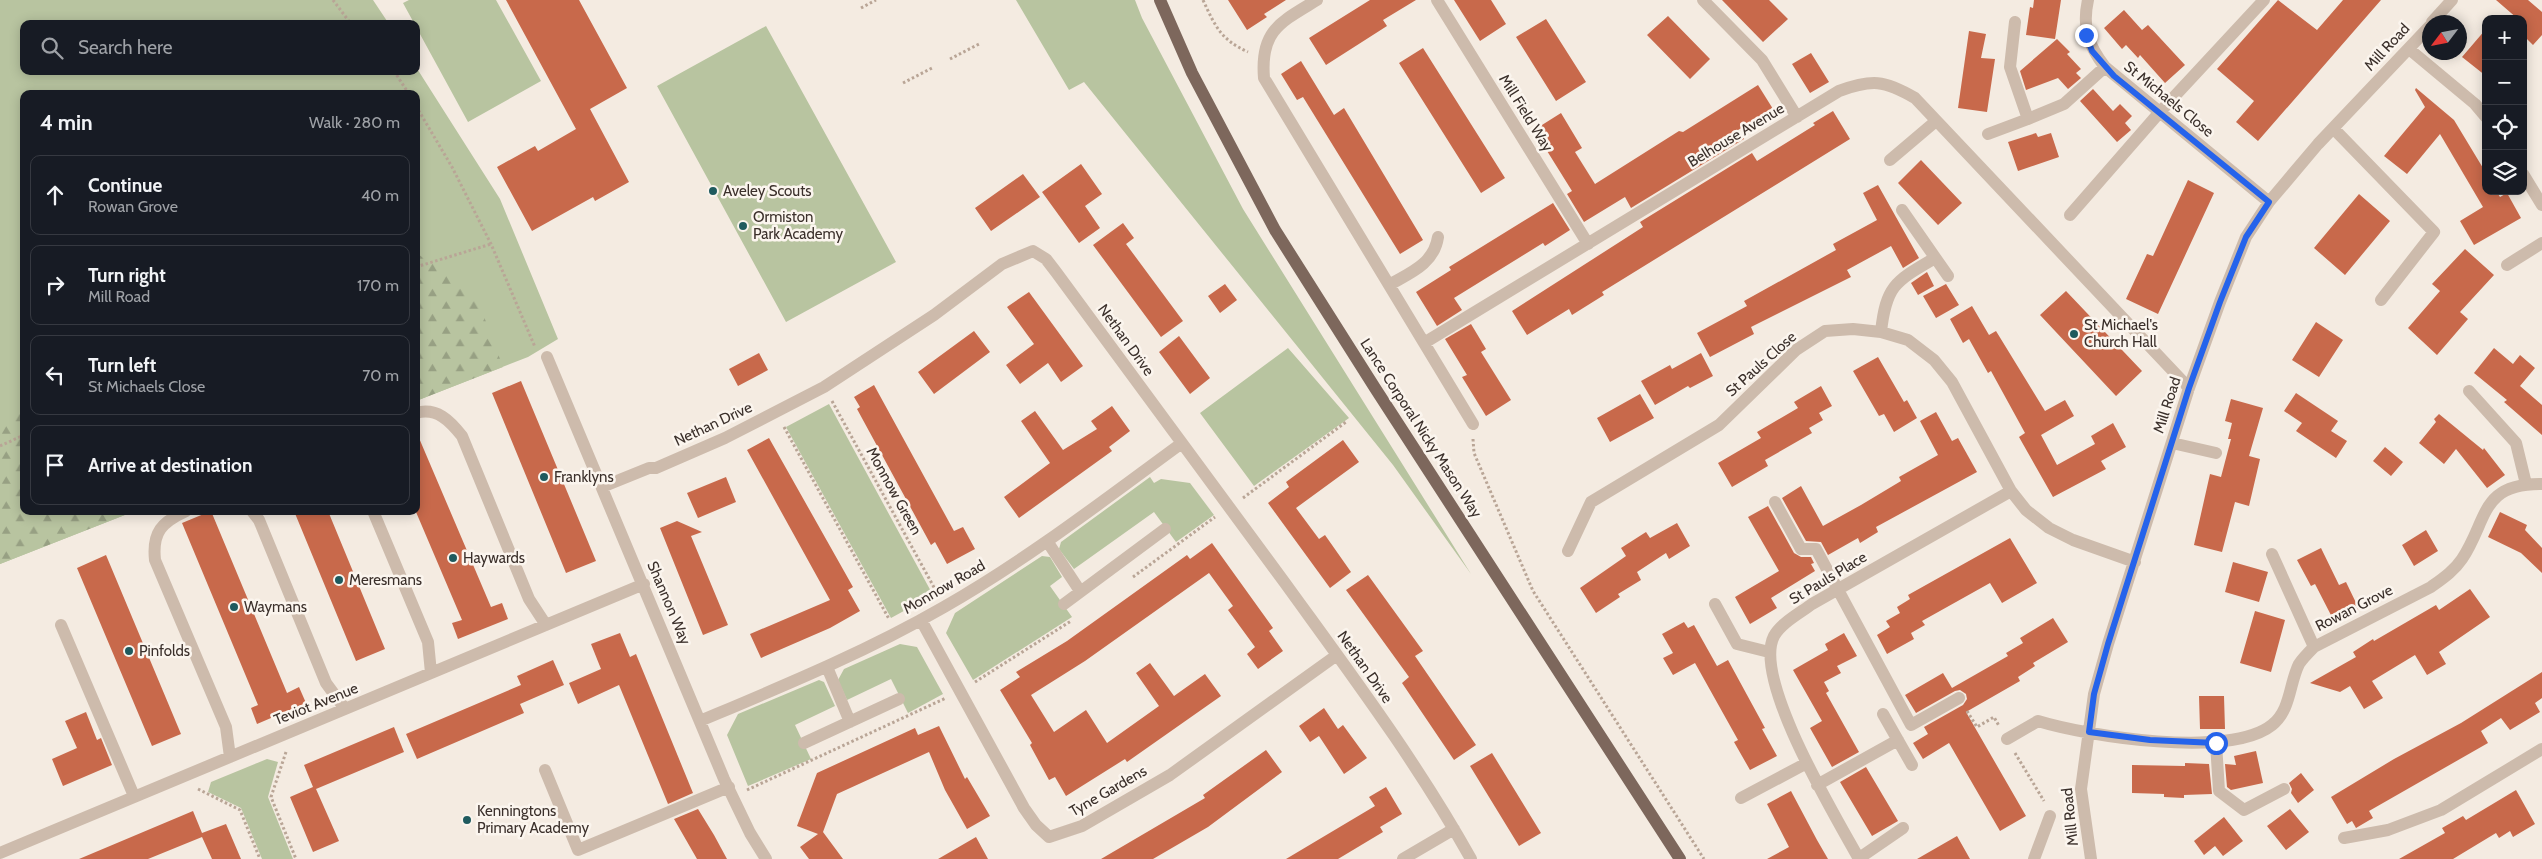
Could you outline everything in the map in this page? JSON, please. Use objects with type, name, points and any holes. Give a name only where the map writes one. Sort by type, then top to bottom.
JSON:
[{"type":"main road","name":"Lance Corporal Nicky Mason Way","points":[[1160,0],[1192,73],[1275,230],[1680,859]]},
{"type":"street","points":[[1318,0],[1283,21],[1269,37],[1262,58],[1264,78],[1473,424]]},
{"type":"street","name":"Mill Field Way","points":[[1437,0],[1588,244]]},
{"type":"street","name":"Belhouse Avenue","points":[[1424,343],[1797,117],[1762,60],[1703,0]]},
{"type":"street","name":"St Michaels Close","points":[[2088,0],[2084,18],[2086,35],[2092,51],[2105,67],[2269,202]]},
{"type":"street","points":[[2070,215],[2159,113],[2264,0]]},
{"type":"street","name":"Mill Road","points":[[2438,15],[2452,0]]},
{"type":"street","points":[[2015,22],[2010,67],[2028,119]]},
{"type":"street","name":"Mill Road","points":[[2091,859],[2081,789],[2094,694],[2189,388],[2246,237],[2269,202],[2333,128],[2422,35]]},
{"type":"street","points":[[2409,49],[2475,104],[2482,112]]},
{"type":"street","points":[[1988,134],[2064,104],[2105,67]]},
{"type":"street","points":[[1797,117],[1839,91],[1863,82],[1893,86],[1914,98],[2189,388]]},
{"type":"street","points":[[1890,160],[1936,120]]},
{"type":"street","points":[[2333,128],[2434,232],[2381,300]]},
{"type":"street","points":[[2527,181],[2542,205]]},
{"type":"street","points":[[1902,210],[1948,276]]},
{"type":"street","points":[[1389,285],[1430,258],[1437,246],[1438,237]]},
{"type":"street","points":[[2507,265],[2542,243]]},
{"type":"street","name":"Nethan Drive","points":[[602,487],[674,460],[776,413],[824,387],[934,315],[1002,264],[1033,251],[1046,259],[1337,655],[1454,829],[1471,859]]},
{"type":"street","points":[[1881,332],[1884,308],[1891,290],[1901,278],[1935,258]]},
{"type":"street","name":"St Pauls Close","points":[[1568,551],[1591,502],[1719,425],[1796,350],[1826,331],[1853,329],[1881,332],[1908,340],[1934,360],[1952,382],[2011,491],[2026,510],[2049,528],[2074,540],[2135,562]]},
{"type":"street","name":"Shannon Way","points":[[547,357],[700,721],[750,833],[766,859]]},
{"type":"street","points":[[2469,390],[2516,443],[2526,484]]},
{"type":"street","points":[[420,413],[434,412],[450,421],[462,436],[530,599],[546,625]]},
{"type":"street","name":"Monnow Road","points":[[700,721],[827,667],[945,607],[1047,541],[1182,443]]},
{"type":"street","points":[[2172,443],[2216,452]]},
{"type":"street","name":"Rowan Grove","points":[[2007,739],[2038,721],[2059,728],[2150,740],[2216,743],[2242,739],[2259,733],[2272,725],[2282,713],[2300,662],[2314,647],[2431,587],[2449,574],[2463,558],[2484,512],[2494,499],[2506,490],[2526,484],[2542,484]]},
{"type":"street","name":"St Pauls Place","points":[[1769,652],[1774,635],[1787,622],[1838,589],[2011,491]]},
{"type":"street","points":[[1775,502],[1801,549],[1816,549],[1912,725],[1959,698]]},
{"type":"street","points":[[177,515],[159,529],[154,546],[155,560],[226,727],[230,757]]},
{"type":"street","points":[[255,515],[259,520],[326,683],[345,709]]},
{"type":"street","points":[[374,515],[428,642],[431,673]]},
{"type":"street","points":[[1064,604],[1165,529]]},
{"type":"street","points":[[1047,541],[1080,591]]},
{"type":"street","points":[[2272,554],[2314,647]]},
{"type":"street","name":"Teviot Avenue","points":[[0,853],[644,584]]},
{"type":"street","points":[[1716,604],[1737,644],[1769,652],[1772,676],[1805,764],[1858,859],[1903,828]]},
{"type":"street","name":"Tyne Gardens","points":[[920,620],[1024,808],[1036,825],[1049,837],[1082,826],[1170,775],[1337,655]]},
{"type":"street","points":[[62,625],[134,796]]},
{"type":"street","points":[[827,667],[850,722]]},
{"type":"street","points":[[804,743],[899,700]]},
{"type":"street","points":[[1883,714],[1912,765]]},
{"type":"street","points":[[1817,785],[1898,740]]},
{"type":"street","points":[[2216,743],[2219,791],[2244,810],[2284,789]]},
{"type":"street","points":[[2344,838],[2388,830],[2441,810],[2542,749]]},
{"type":"street","points":[[1741,798],[1805,764]]},
{"type":"street","points":[[545,770],[578,850],[729,787]]},
{"type":"street","points":[[2034,859],[2050,816]]},
{"type":"street","points":[[1403,859],[1454,829]]},
{"type":"path","points":[[333,0],[348,20]]},
{"type":"path","points":[[861,8],[876,0]]},
{"type":"path","points":[[1203,0],[1215,26],[1222,36],[1234,46],[1262,58]]},
{"type":"path","points":[[950,59],[979,44]]},
{"type":"path","points":[[903,83],[932,68]]},
{"type":"path","points":[[397,75],[406,90]]},
{"type":"path","points":[[420,113],[452,167],[491,244],[533,344],[547,357]]},
{"type":"path","points":[[420,266],[491,244]]},
{"type":"path","name":"Monnow Green","points":[[824,387],[945,607]]},
{"type":"path","points":[[776,413],[896,633]]},
{"type":"path","points":[[1229,507],[1346,422]]},
{"type":"path","points":[[1473,424],[1474,453],[1533,591],[1704,859]]},
{"type":"path","points":[[0,446],[20,437]]},
{"type":"path","points":[[292,731],[271,797],[296,859]]},
{"type":"path","points":[[177,779],[240,810],[260,859]]},
{"type":"green space","points":[[0,0],[373,0],[386,20],[20,20],[20,75],[420,75],[420,73],[500,199],[558,339],[528,357],[420,399],[420,90],[20,90],[20,515],[125,515],[0,564]]},
{"type":"green space","points":[[409,0],[496,0],[541,81],[468,122],[420,34],[420,20],[412,20],[403,3]]},
{"type":"green space","points":[[1016,0],[1135,0],[1142,18],[1243,209],[1471,574],[1393,465],[1084,82],[1069,90]]},
{"type":"green space","points":[[766,26],[896,262],[786,322],[657,86]]},
{"type":"green space","points":[[420,256],[474,290],[503,367],[420,399]]},
{"type":"green space","points":[[1288,348],[1349,418],[1254,486],[1200,413]]},
{"type":"green space","points":[[829,404],[933,595],[891,618],[786,427]]},
{"type":"green space","points":[[20,413],[20,515],[125,515],[0,564],[0,422]]},
{"type":"green space","points":[[1150,477],[1154,483],[1161,479],[1190,483],[1214,515],[1176,542],[1154,512],[1074,569],[1059,549],[1061,542]]},
{"type":"green space","points":[[1042,556],[1050,557],[1062,577],[1050,586],[1072,617],[973,680],[946,633],[955,613]]},
{"type":"green space","points":[[900,644],[917,647],[943,694],[908,713],[891,679],[847,700],[838,680],[844,669]]},
{"type":"green space","points":[[819,680],[824,682],[835,706],[795,725],[811,759],[748,786],[727,735],[738,714]]},
{"type":"green space","points":[[267,759],[278,762],[268,797],[293,859],[262,859],[241,808],[208,792],[211,782]]},
{"type":"building","points":[[506,0],[579,0],[627,88],[590,109],[629,182],[595,201],[593,197],[532,231],[497,167],[535,146],[538,151],[576,129]]},
{"type":"building","points":[[1228,0],[1286,0],[1264,14],[1267,17],[1247,30]]},
{"type":"building","points":[[1370,0],[1416,0],[1383,20],[1387,26],[1326,65],[1309,38]]},
{"type":"building","points":[[1454,0],[1491,0],[1506,24],[1480,41]]},
{"type":"building","points":[[1722,0],[1769,0],[1788,19],[1763,42]]},
{"type":"building","points":[[2034,0],[2061,0],[2055,39],[2026,35],[2030,7],[2033,8]]},
{"type":"building","points":[[2278,0],[2317,30],[2343,0],[2381,0],[2258,141],[2236,122],[2254,101],[2217,69]]},
{"type":"building","points":[[2496,0],[2528,0],[2542,12],[2542,35],[2533,45],[2527,39],[2527,15],[2513,15]]},
{"type":"building","points":[[2124,10],[2142,30],[2148,25],[2185,65],[2165,83],[2140,55],[2138,58],[2126,45],[2122,49],[2104,28]]},
{"type":"building","points":[[1668,16],[1710,59],[1690,79],[1647,35]]},
{"type":"building","points":[[1546,19],[1586,82],[1556,101],[1516,37]]},
{"type":"building","points":[[1969,31],[1986,34],[1981,58],[1995,59],[1987,112],[1958,108]]},
{"type":"building","points":[[2482,34],[2482,73],[2466,60],[2467,51]]},
{"type":"building","points":[[2057,39],[2070,52],[2067,54],[2081,69],[2076,73],[2081,78],[2068,89],[2058,78],[2026,90],[2020,71]]},
{"type":"building","points":[[1423,48],[1505,178],[1481,193],[1399,63]]},
{"type":"building","points":[[1811,53],[1829,82],[1810,93],[1792,64]]},
{"type":"building","points":[[1301,61],[1334,115],[1344,108],[1423,240],[1400,254],[1303,97],[1297,100],[1281,74]]},
{"type":"building","points":[[1758,85],[1773,109],[1738,130],[1744,139],[1631,208],[1625,197],[1584,222],[1567,194],[1572,191],[1534,130],[1561,113],[1582,148],[1575,152],[1595,184],[1679,131],[1683,132]]},
{"type":"building","points":[[2416,88],[2454,120],[2482,166],[2482,195],[2499,195],[2500,197],[2508,195],[2521,218],[2474,245],[2460,221],[2483,207],[2440,134],[2407,174],[2384,156],[2425,107],[2415,90]]},
{"type":"building","points":[[2093,89],[2113,111],[2120,104],[2132,116],[2125,123],[2131,130],[2117,142],[2080,101]]},
{"type":"building","points":[[1833,111],[1850,139],[1602,292],[1604,295],[1572,315],[1569,309],[1527,335],[1512,311],[1643,227],[1640,222],[1752,153],[1757,161],[1815,125],[1813,123]]},
{"type":"building","points":[[2036,133],[2038,137],[2051,133],[2059,157],[2018,171],[2008,142]]},
{"type":"building","points":[[1921,160],[1962,203],[1938,225],[1898,183]]},
{"type":"building","points":[[1081,164],[1102,194],[1085,206],[1100,228],[1079,243],[1042,192]]},
{"type":"building","points":[[1023,174],[1040,197],[991,231],[975,208]]},
{"type":"building","points":[[2188,180],[2214,193],[2158,314],[2126,299],[2147,254],[2153,256]]},
{"type":"building","points":[[1878,185],[1919,258],[1903,268],[1891,246],[1847,270],[1851,277],[1751,327],[1754,334],[1710,357],[1697,333],[1747,306],[1744,301],[1836,250],[1833,244],[1877,220],[1863,193]]},
{"type":"building","points":[[2359,194],[2390,221],[2345,275],[2314,248]]},
{"type":"building","points":[[1553,203],[1570,230],[1545,246],[1543,243],[1454,298],[1462,310],[1437,326],[1416,292],[1451,270],[1449,267]]},
{"type":"building","points":[[1123,223],[1134,238],[1126,244],[1183,321],[1161,337],[1093,245]]},
{"type":"building","points":[[2465,249],[2494,275],[2460,312],[2468,319],[2437,355],[2408,328],[2440,291],[2432,284]]},
{"type":"building","points":[[1927,272],[1934,286],[1918,295],[1911,283]]},
{"type":"building","points":[[1225,284],[1237,300],[1220,313],[1208,296]]},
{"type":"building","points":[[1946,284],[1959,305],[1936,318],[1923,296]]},
{"type":"building","name":"St Michael's Church Hall","points":[[2066,291],[2142,371],[2116,396],[2040,315]]},
{"type":"building","points":[[1029,292],[1083,366],[1061,382],[1048,363],[1020,384],[1006,365],[1034,344],[1007,307]]},
{"type":"building","points":[[1972,306],[1989,335],[1996,331],[2045,411],[2065,400],[2074,416],[2041,435],[2057,465],[2095,444],[2091,436],[2113,423],[2126,447],[2101,461],[2106,469],[2053,497],[2019,437],[2025,433],[1991,371],[1988,373],[1969,339],[1963,343],[1950,319]]},
{"type":"building","points":[[2316,322],[2343,340],[2319,377],[2292,360]]},
{"type":"building","points":[[1471,324],[1486,349],[1481,352],[1511,400],[1486,416],[1462,377],[1467,375],[1445,339]]},
{"type":"building","points":[[974,331],[990,352],[934,394],[918,372]]},
{"type":"building","points":[[1179,336],[1210,378],[1190,394],[1159,352]]},
{"type":"building","points":[[2494,348],[2513,364],[2520,355],[2535,368],[2520,386],[2542,405],[2542,435],[2504,402],[2507,400],[2474,373]]},
{"type":"building","points":[[759,353],[768,370],[738,386],[729,369]]},
{"type":"building","points":[[1701,353],[1713,376],[1690,388],[1688,386],[1655,405],[1641,381],[1670,365],[1672,369]]},
{"type":"building","points":[[1878,357],[1904,402],[1907,400],[1917,418],[1894,432],[1884,414],[1879,416],[1853,371]]},
{"type":"building","name":"Franklyns","points":[[521,381],[596,561],[566,573],[492,393]]},
{"type":"building","points":[[874,385],[954,531],[963,527],[975,549],[947,564],[935,542],[931,545],[857,409],[860,407],[854,397]]},
{"type":"building","points":[[1821,386],[1832,406],[1819,413],[1823,420],[1809,428],[1812,433],[1765,460],[1768,466],[1732,487],[1718,463],[1761,438],[1757,432],[1798,408],[1794,402]]},
{"type":"building","points":[[2296,393],[2338,421],[2331,431],[2347,441],[2336,458],[2296,431],[2302,423],[2284,411]]},
{"type":"building","points":[[1640,394],[1654,418],[1610,442],[1597,418]]},
{"type":"building","points":[[2231,399],[2263,408],[2249,456],[2260,459],[2249,506],[2235,502],[2222,552],[2194,545],[2210,474],[2221,477],[2231,439],[2228,439],[2232,423],[2225,421]]},
{"type":"building","points":[[1112,406],[1130,431],[1109,447],[1112,451],[1019,518],[1004,497],[1050,463],[1021,421],[1035,411],[1063,450],[1097,429],[1091,421]]},
{"type":"building","points":[[1936,412],[1952,441],[1958,438],[1977,472],[1876,527],[1878,532],[1860,543],[1858,538],[1828,555],[1821,542],[1806,541],[1782,498],[1801,486],[1823,526],[1861,505],[1901,481],[1899,477],[1938,455],[1920,421]]},
{"type":"building","points":[[2439,414],[2483,450],[2484,448],[2505,475],[2487,488],[2456,449],[2444,464],[2419,443],[2436,422],[2434,419]]},
{"type":"building","points":[[769,438],[853,587],[848,590],[860,611],[830,628],[761,658],[750,634],[830,600],[747,450]]},
{"type":"building","name":"Haywards","points":[[420,440],[491,607],[502,603],[508,619],[458,639],[452,623],[462,620],[417,515],[420,515]]},
{"type":"building","points":[[1343,440],[1359,462],[1296,508],[1319,539],[1325,535],[1351,572],[1330,588],[1268,503],[1289,487],[1286,482]]},
{"type":"building","points":[[2385,447],[2403,462],[2391,476],[2373,461]]},
{"type":"building","points":[[726,477],[736,502],[698,518],[687,493]]},
{"type":"building","points":[[1768,506],[1794,553],[1801,557],[1811,557],[1814,563],[1811,564],[1815,571],[1771,598],[1777,608],[1750,624],[1735,597],[1779,571],[1748,517]]},
{"type":"building","points":[[2500,512],[2527,525],[2525,530],[2542,548],[2542,573],[2521,553],[2488,537]]},
{"type":"building","name":"Waymans","points":[[201,515],[213,515],[287,693],[299,687],[306,703],[257,724],[251,708],[258,705],[182,523]]},
{"type":"building","name":"Meresmans","points":[[296,515],[330,515],[385,649],[356,661]]},
{"type":"building","points":[[677,521],[702,532],[691,536],[728,625],[703,635],[660,528]]},
{"type":"building","points":[[1677,523],[1690,546],[1669,559],[1666,553],[1637,572],[1641,580],[1618,594],[1620,597],[1596,613],[1580,588],[1626,556],[1621,548],[1646,532],[1650,538]]},
{"type":"building","points":[[2426,530],[2438,551],[2414,566],[2402,545]]},
{"type":"building","points":[[2010,538],[2037,583],[2002,603],[1990,583],[1922,621],[1925,625],[1911,633],[1914,639],[1887,654],[1877,635],[1890,627],[1886,621],[1900,613],[1897,607],[1910,599],[1908,595]]},
{"type":"building","points":[[1212,543],[1273,628],[1269,631],[1283,651],[1258,669],[1247,654],[1255,647],[1228,610],[1233,606],[1209,573],[1085,661],[1031,695],[1054,732],[1086,710],[1107,743],[1159,706],[1136,673],[1150,663],[1174,696],[1205,674],[1221,696],[1127,762],[1125,759],[1066,796],[1055,777],[1049,780],[1030,745],[1032,743],[1000,690],[1020,677],[1016,672],[1067,641],[1187,555],[1190,559]]},
{"type":"building","points":[[2321,548],[2339,585],[2346,582],[2359,609],[2334,621],[2315,584],[2311,586],[2297,560]]},
{"type":"building","name":"Pinfolds","points":[[106,555],[181,734],[152,746],[77,568]]},
{"type":"building","points":[[2233,562],[2268,572],[2259,602],[2225,592]]},
{"type":"building","points":[[1368,575],[1423,651],[1415,656],[1476,745],[1454,760],[1402,683],[1409,677],[1346,590]]},
{"type":"building","points":[[2470,589],[2490,617],[2439,652],[2446,664],[2427,675],[2415,655],[2372,681],[2383,698],[2364,709],[2350,686],[2340,692],[2310,683],[2356,657],[2353,652],[2373,639],[2374,641],[2436,605],[2439,610]]},
{"type":"building","points":[[2255,611],[2285,620],[2271,672],[2240,663]]},
{"type":"building","points":[[2053,618],[2068,642],[2033,663],[2035,666],[2018,677],[2020,681],[1966,712],[2026,816],[2000,831],[1949,743],[1923,759],[1913,743],[1928,734],[1924,727],[1963,705],[1967,699],[1966,694],[1960,690],[1955,691],[1916,713],[1905,695],[1943,673],[1952,688],[2008,656],[2006,653],[2023,643],[2020,638]]},
{"type":"building","points":[[1684,622],[1688,628],[1694,625],[1717,666],[1728,660],[1765,728],[1762,729],[1777,756],[1750,770],[1734,742],[1738,740],[1695,663],[1673,675],[1663,658],[1673,653],[1662,634]]},
{"type":"building","points":[[620,633],[630,657],[636,654],[693,793],[668,804],[619,685],[578,704],[569,683],[601,669],[591,644]]},
{"type":"building","points":[[1844,633],[1857,656],[1837,666],[1841,673],[1824,682],[1829,691],[1826,693],[1859,752],[1832,767],[1810,728],[1822,721],[1793,670],[1828,650],[1825,644]]},
{"type":"building","points":[[553,660],[564,685],[520,704],[524,713],[417,759],[406,734],[521,685],[517,676]]},
{"type":"building","points":[[2542,672],[2542,698],[2535,703],[2540,712],[2510,730],[2501,718],[2481,731],[2488,743],[2369,811],[2373,818],[2356,828],[2352,821],[2347,824],[2331,797],[2394,759],[2461,723]]},
{"type":"building","points":[[2199,696],[2224,696],[2225,729],[2200,729]]},
{"type":"building","points":[[1324,708],[1338,729],[1343,725],[1367,758],[1344,774],[1319,736],[1310,742],[1299,726]]},
{"type":"building","points":[[86,712],[97,740],[101,738],[112,765],[63,786],[52,759],[77,748],[65,721]]},
{"type":"building","points":[[939,726],[965,779],[967,777],[990,816],[967,829],[945,790],[929,752],[837,794],[823,832],[843,859],[809,859],[800,847],[818,834],[797,826],[817,773],[915,728],[918,735]]},
{"type":"building","points":[[394,727],[404,752],[316,789],[339,841],[313,852],[290,797],[313,787],[304,765]]},
{"type":"building","points":[[1266,750],[1282,772],[1208,827],[1153,859],[1101,859],[1205,798],[1203,795]]},
{"type":"building","points":[[2256,751],[2263,783],[2231,790],[2227,787],[2225,764],[2236,765],[2234,756]]},
{"type":"building","points":[[1492,753],[1541,833],[1519,846],[1470,766]]},
{"type":"building","points":[[2185,763],[2209,764],[2212,794],[2184,795],[2184,798],[2164,797],[2164,794],[2132,793],[2132,765],[2185,766]]},
{"type":"building","points":[[1866,767],[1898,821],[1872,836],[1840,782]]},
{"type":"building","points":[[2301,773],[2314,790],[2298,803],[2291,793],[2292,789],[2289,783]]},
{"type":"building","points":[[1386,787],[1402,814],[1380,827],[1383,832],[1338,859],[1286,859],[1375,806],[1369,797]]},
{"type":"building","points":[[2516,790],[2535,824],[2513,837],[2510,831],[2499,838],[2496,833],[2453,859],[2399,859],[2445,833],[2442,828],[2463,816],[2466,820]]},
{"type":"building","points":[[1791,791],[1828,859],[1767,859],[1789,847],[1767,804]]},
{"type":"building","points":[[698,809],[727,859],[697,859],[674,819]]},
{"type":"building","points":[[2290,809],[2309,832],[2286,850],[2267,826]]},
{"type":"building","points":[[193,811],[202,833],[226,824],[241,859],[212,859],[202,837],[148,859],[79,859]]},
{"type":"building","points":[[2224,817],[2243,841],[2223,856],[2215,846],[2204,855],[2194,841]]},
{"type":"building","points":[[1957,836],[1970,859],[1917,859]]},
{"type":"building","points":[[976,837],[988,859],[938,859]]},
{"type":"place","name":"Aveley Scouts","points":[[713,191]]},
{"type":"place","name":"Ormiston Park Academy","points":[[743,226]]},
{"type":"place","name":"St Michael's Church Hall","points":[[2074,334]]},
{"type":"place","name":"Franklyns","points":[[544,477]]},
{"type":"place","name":"Haywards","points":[[453,558]]},
{"type":"place","name":"Meresmans","points":[[339,580]]},
{"type":"place","name":"Waymans","points":[[234,607]]},
{"type":"place","name":"Pinfolds","points":[[129,651]]},
{"type":"place","name":"Kenningtons Primary Academy","points":[[467,820]]},
{"type":"route","points":[[2086,35],[2092,51],[2114,76],[2269,202],[2246,237],[2189,388],[2108,644],[2094,694],[2089,732],[2150,740],[2216,743]]}]
